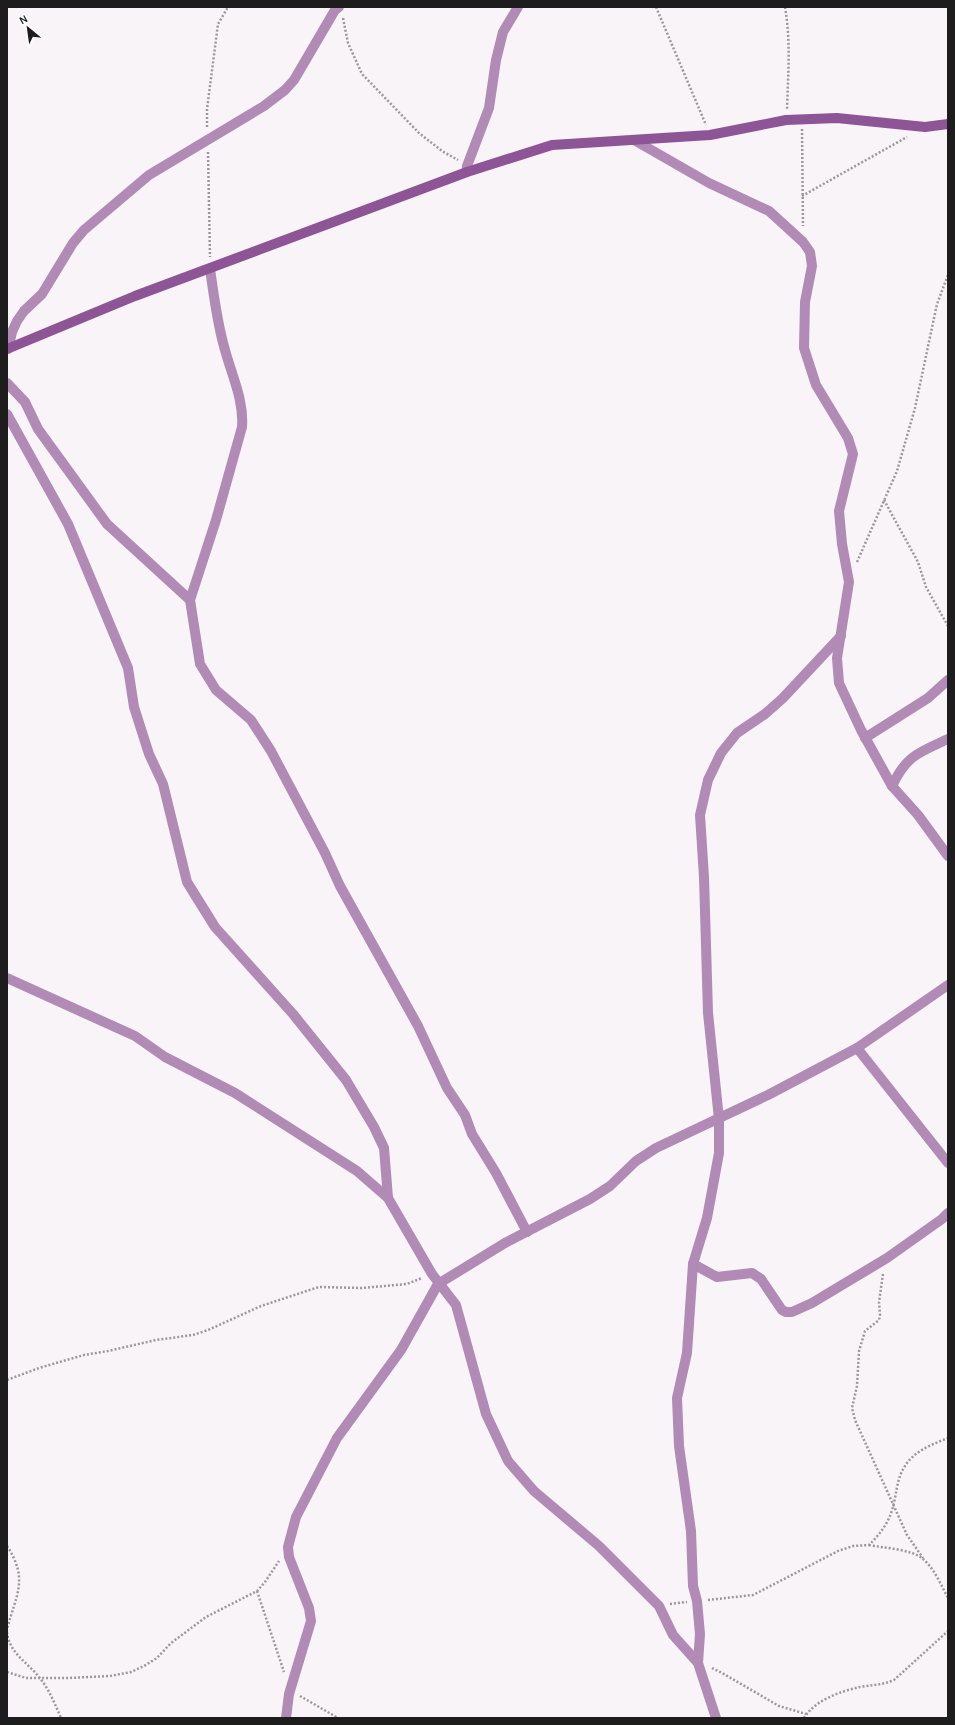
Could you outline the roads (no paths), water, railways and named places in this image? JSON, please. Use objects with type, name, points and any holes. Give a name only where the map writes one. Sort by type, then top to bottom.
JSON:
[{"type":"street","points":[[467,169],[489,108],[496,60],[503,32],[518,7]]},
{"type":"street","points":[[7,349],[17,321],[24,311],[42,294],[73,243],[84,230],[149,175],[208,141],[264,106],[285,90],[294,80],[335,10],[340,11]]},
{"type":"street","points":[[7,349],[135,296],[210,269],[467,169],[552,145],[710,135],[786,120],[837,118],[925,127],[948,124]]},
{"type":"street","points":[[634,140],[709,183],[770,211],[803,242],[810,252],[812,266],[805,302],[804,348],[816,385],[848,438],[852,454],[839,511],[849,582],[837,658],[839,683],[865,738],[892,786],[918,815],[948,856]]},
{"type":"street","points":[[210,269],[217,320],[241,402],[242,427],[216,520],[190,600],[200,664],[216,690],[251,720],[271,751],[325,853],[343,891],[418,1026],[447,1088],[464,1115],[472,1134],[496,1173],[527,1232]]},
{"type":"street","points":[[7,383],[25,402],[38,429],[107,524],[190,600]]},
{"type":"street","points":[[7,414],[68,524],[128,668],[134,707],[149,754],[163,784],[187,882],[215,927],[293,1014],[346,1080],[374,1127],[384,1148],[388,1198]]},
{"type":"street","points":[[716,1718],[698,1662],[700,1634],[697,1601],[693,1586],[691,1531],[679,1446],[677,1398],[687,1353],[693,1264],[707,1218],[719,1154],[718,1119],[708,1013],[704,877],[700,815],[708,780],[721,753],[738,733],[765,714],[783,698],[841,636]]},
{"type":"street","points":[[865,738],[928,698],[948,680]]},
{"type":"street","points":[[892,786],[898,773],[906,762],[918,753],[948,739]]},
{"type":"street","points":[[7,978],[136,1036],[165,1057],[235,1093],[357,1171],[388,1198],[438,1284],[456,1305],[486,1414],[508,1461],[534,1491],[600,1546],[659,1606],[673,1635],[698,1662]]},
{"type":"street","points":[[286,1718],[290,1691],[311,1621],[309,1608],[289,1557],[288,1547],[296,1517],[337,1438],[401,1350],[438,1284],[505,1244],[595,1196],[610,1186],[636,1161],[656,1148],[768,1095],[857,1048],[948,985]]},
{"type":"street","points":[[857,1048],[948,1163]]},
{"type":"street","points":[[693,1264],[717,1277],[752,1273],[761,1279],[782,1310],[792,1312],[812,1303],[887,1258],[942,1219],[948,1213]]}]
